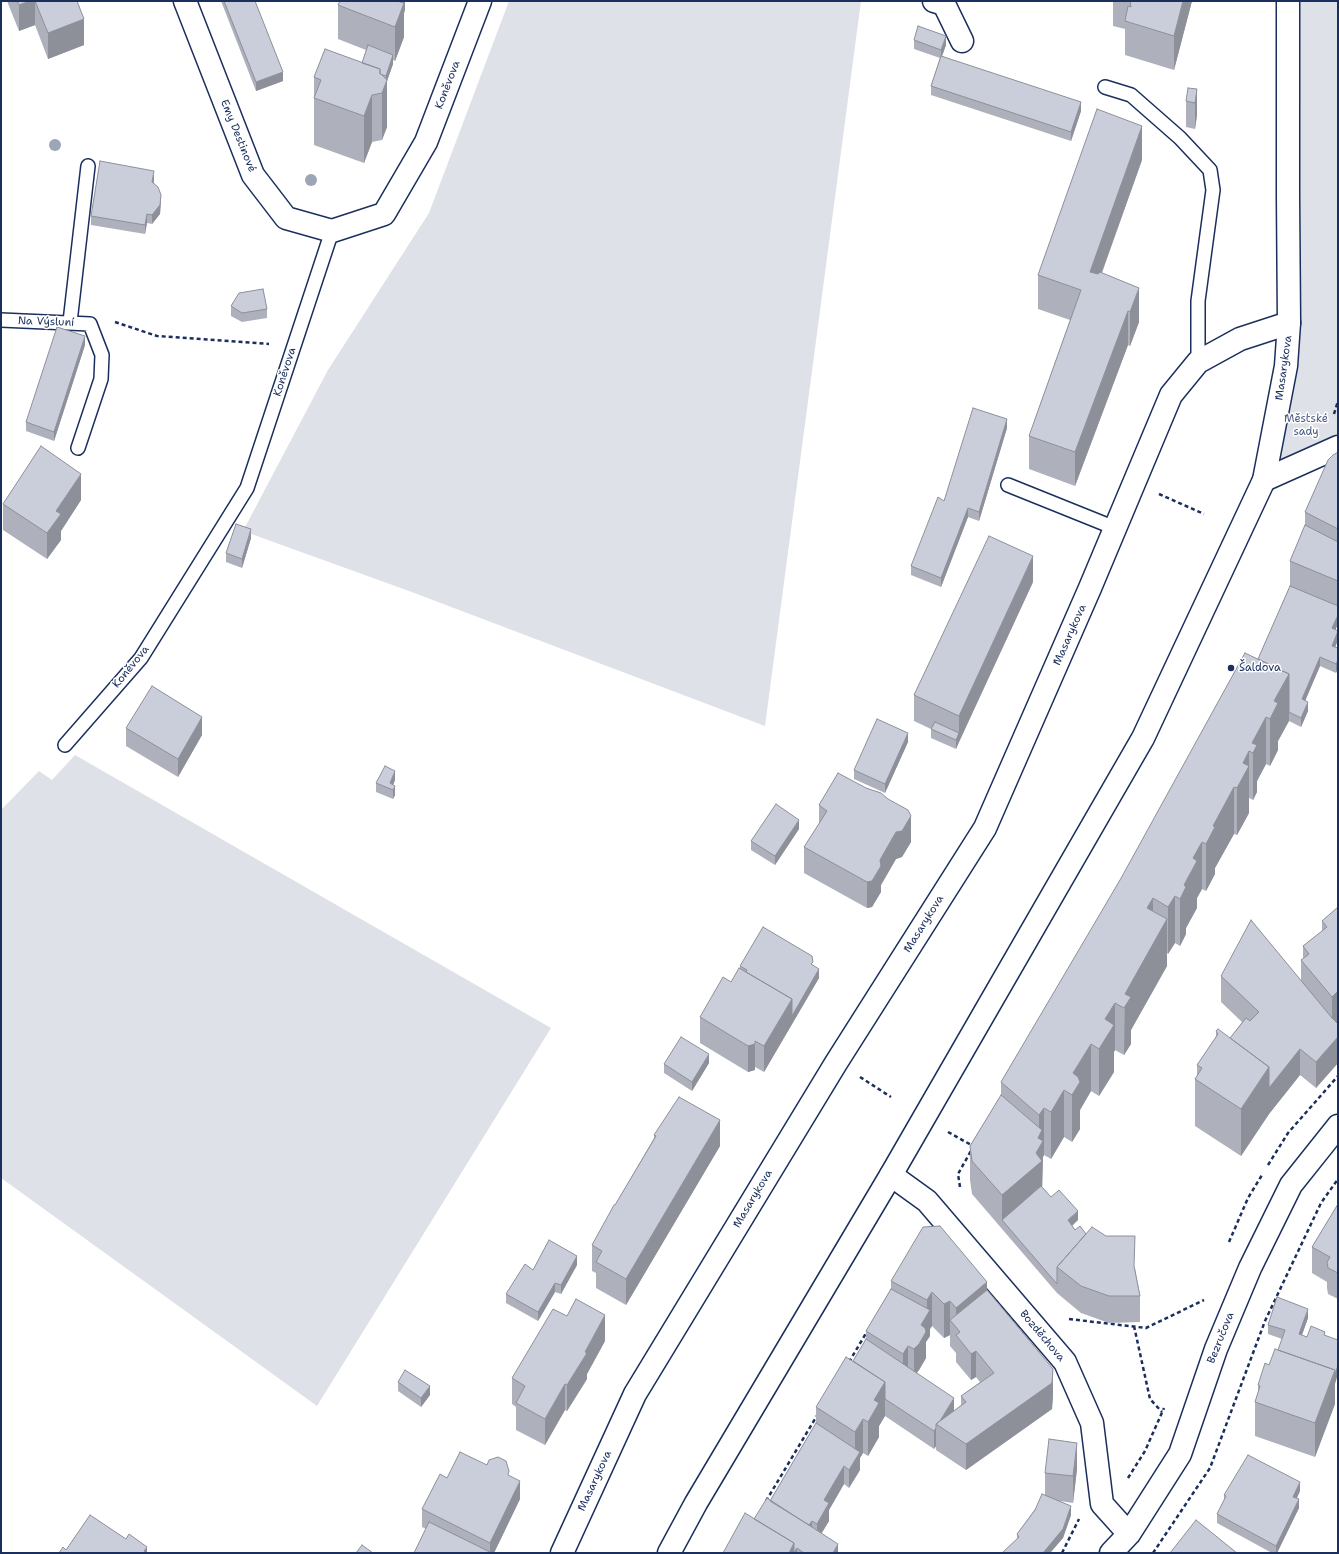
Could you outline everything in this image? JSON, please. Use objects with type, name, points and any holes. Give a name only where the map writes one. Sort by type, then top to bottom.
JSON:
[{"type":"street","name":"Emy Destinové","points":[[185,1],[253,175],[286,218],[332,231]]},
{"type":"street","name":"Koněvova","points":[[332,231],[384,214],[426,142],[480,1]]},
{"type":"street","points":[[934,1],[944,4],[962,42]]},
{"type":"street","name":"Masarykova","points":[[669,1553],[696,1503],[891,1175],[1143,738],[1264,480],[1286,366],[1289,323],[1288,1]]},
{"type":"street","name":"Masarykova","points":[[562,1553],[635,1394],[836,1063],[985,828],[1171,395],[1198,362],[1240,339],[1289,323]]},
{"type":"street","points":[[1264,480],[1338,448]]},
{"type":"street","name":"Bezručova","points":[[1111,1553],[1129,1534],[1180,1454],[1216,1350],[1250,1268],[1288,1192],[1338,1126]]},
{"type":"street","name":"Bozděchova","points":[[891,1175],[927,1200],[1065,1362],[1092,1423],[1102,1504],[1129,1534]]},
{"type":"lane","points":[[1105,87],[1131,95],[1180,138],[1210,170],[1213,190],[1198,301],[1198,362]]},
{"type":"lane","points":[[70,322],[88,166]]},
{"type":"lane","name":"Koněvova","points":[[65,745],[141,658],[247,488],[332,231]]},
{"type":"lane","name":"Na Výsluní","points":[[1,320],[90,324],[102,355],[101,379],[78,448]]},
{"type":"lane","points":[[1008,485],[1115,528]]},
{"type":"path","points":[[110,320],[157,336],[294,346]]},
{"type":"path","points":[[1334,414],[1338,401]]},
{"type":"path","points":[[1158,494],[1204,514]]},
{"type":"path","points":[[854,1073],[891,1097]]},
{"type":"path","points":[[943,1129],[973,1147]]},
{"type":"path","points":[[960,1187],[958,1174],[977,1140]]},
{"type":"path","points":[[1153,1553],[1210,1468],[1265,1321],[1321,1203],[1338,1179]]},
{"type":"path","points":[[1069,1319],[1146,1328],[1204,1300]]},
{"type":"path","points":[[1134,1326],[1150,1399],[1162,1412]]},
{"type":"path","points":[[848,1363],[868,1329]]},
{"type":"path","points":[[762,1506],[820,1411]]},
{"type":"path","points":[[1062,1553],[1081,1515]]},
{"type":"green space","points":[[509,1],[861,1],[765,726],[409,591],[243,531],[328,370],[429,213]]},
{"type":"green space","name":"Městské sady","points":[[1288,1],[1338,1],[1338,447],[1264,480],[1286,366]]},
{"type":"green space","points":[[75,755],[551,1028],[317,1406],[1,1178],[1,810],[39,771],[52,780]]},
{"type":"building","points":[[17,1],[30,1],[19,5]]},
{"type":"building","points":[[35,1],[77,1],[84,19],[48,33]]},
{"type":"building","points":[[224,1],[255,1],[283,72],[256,82]]},
{"type":"building","points":[[340,1],[397,1],[404,3],[395,27],[338,5]]},
{"type":"building","points":[[1130,1],[1183,1],[1174,36],[1125,21],[1128,6],[1131,7]]},
{"type":"building","points":[[918,26],[946,36],[941,50],[914,40]]},
{"type":"building","points":[[368,45],[393,55],[386,76],[380,74],[380,69],[362,63]]},
{"type":"building","points":[[325,49],[380,69],[380,73],[387,80],[382,93],[372,95],[364,116],[314,98],[321,80],[314,77]]},
{"type":"building","points":[[941,56],[1081,102],[1071,132],[931,86]]},
{"type":"building","points":[[1188,88],[1197,89],[1195,103],[1186,101]]},
{"type":"building","points":[[1097,109],[1142,126],[1090,272],[1098,274],[1100,272],[1139,288],[1130,312],[1128,311],[1075,452],[1029,436],[1081,290],[1038,275]]},
{"type":"building","points":[[100,161],[154,171],[152,182],[158,187],[161,195],[160,205],[152,215],[147,214],[145,225],[91,216]]},
{"type":"building","points":[[263,289],[267,309],[242,313],[231,306],[239,293]]},
{"type":"building","points":[[57,327],[85,336],[54,432],[26,422]]},
{"type":"building","points":[[973,408],[1007,419],[979,512],[968,508],[941,578],[911,566],[938,497],[944,501]]},
{"type":"building","points":[[41,446],[81,474],[56,511],[61,514],[47,533],[3,504]]},
{"type":"building","points":[[1338,452],[1338,529],[1305,512],[1328,460]]},
{"type":"building","points":[[236,524],[251,529],[242,559],[226,553]]},
{"type":"building","points":[[1305,525],[1338,542],[1338,581],[1290,561]]},
{"type":"building","points":[[989,536],[1033,556],[959,716],[914,695]]},
{"type":"building","points":[[1290,586],[1338,606],[1338,615],[1332,628],[1338,631],[1332,646],[1338,648],[1338,660],[1336,664],[1320,657],[1302,699],[1308,702],[1301,718],[1289,712],[1289,674],[1258,659]]},
{"type":"building","points":[[1245,653],[1289,674],[1274,701],[1278,703],[1270,719],[1266,717],[1252,743],[1257,745],[1253,753],[1249,751],[1243,763],[1249,766],[1237,788],[1234,787],[1213,826],[1215,827],[1206,844],[1202,842],[1193,858],[1197,861],[1184,885],[1186,887],[1180,899],[1175,896],[1168,907],[1153,898],[1147,908],[1167,919],[1125,994],[1131,997],[1124,1008],[1115,1003],[1105,1019],[1114,1025],[1099,1049],[1091,1044],[1073,1073],[1078,1077],[1080,1082],[1072,1095],[1064,1090],[1051,1112],[1044,1108],[1039,1115],[1001,1082],[1120,880]]},
{"type":"building","points":[[152,686],[202,717],[178,759],[126,728]]},
{"type":"building","points":[[877,719],[908,733],[885,784],[854,770]]},
{"type":"building","points":[[935,722],[959,733],[956,740],[931,729]]},
{"type":"building","points":[[385,766],[395,771],[390,783],[395,786],[393,790],[376,783]]},
{"type":"building","points":[[838,773],[866,788],[881,793],[888,799],[908,810],[911,816],[902,831],[896,832],[880,860],[881,866],[872,881],[867,882],[804,847],[827,811],[819,805]]},
{"type":"building","points":[[776,804],[799,820],[775,856],[751,841]]},
{"type":"building","points":[[1338,907],[1338,991],[1332,997],[1301,960],[1309,954],[1303,946],[1327,927],[1322,921]]},
{"type":"building","points":[[1251,920],[1338,1024],[1338,1037],[1316,1062],[1300,1049],[1269,1088],[1269,1067],[1230,1038],[1246,1018],[1250,1021],[1259,1012],[1221,976]]},
{"type":"building","points":[[763,927],[812,956],[813,962],[811,964],[819,969],[792,1016],[792,999],[746,972],[747,970],[740,966]]},
{"type":"building","points":[[739,968],[792,999],[764,1046],[755,1041],[755,1044],[748,1046],[700,1017],[723,977],[731,982]]},
{"type":"building","points":[[1218,1029],[1269,1067],[1241,1109],[1195,1079],[1202,1068],[1197,1065],[1218,1034],[1216,1031]]},
{"type":"building","points":[[681,1037],[709,1054],[692,1082],[664,1064]]},
{"type":"building","points":[[1001,1095],[1042,1130],[1038,1138],[1043,1141],[1036,1153],[1042,1161],[1002,1195],[972,1161],[970,1146]]},
{"type":"building","points":[[679,1097],[720,1120],[626,1279],[596,1262],[602,1251],[592,1245],[614,1205],[656,1136],[654,1135]]},
{"type":"building","points":[[1041,1186],[1051,1197],[1059,1190],[1078,1211],[1068,1220],[1075,1230],[1080,1226],[1086,1234],[1057,1267],[1057,1284],[1002,1220]]},
{"type":"building","points":[[1338,1204],[1338,1273],[1328,1268],[1327,1262],[1330,1257],[1312,1247]]},
{"type":"building","points":[[940,1226],[987,1282],[956,1308],[950,1301],[944,1304],[932,1292],[927,1300],[891,1281],[923,1227]]},
{"type":"building","points":[[1092,1227],[1106,1236],[1135,1236],[1134,1266],[1140,1296],[1109,1296],[1081,1286],[1057,1267]]},
{"type":"building","points":[[549,1240],[577,1256],[561,1285],[555,1283],[538,1312],[506,1294],[525,1264],[533,1270]]},
{"type":"building","points":[[891,1289],[930,1310],[921,1325],[925,1328],[926,1332],[919,1344],[914,1349],[908,1346],[903,1354],[866,1331]]},
{"type":"building","points":[[987,1290],[1053,1369],[1052,1383],[966,1444],[936,1424],[966,1402],[961,1396],[994,1373],[976,1351],[971,1354],[956,1335],[960,1332],[950,1320]]},
{"type":"building","points":[[1277,1297],[1308,1309],[1299,1334],[1307,1337],[1311,1326],[1325,1332],[1324,1335],[1338,1340],[1338,1365],[1335,1375],[1335,1370],[1278,1350],[1285,1330],[1268,1325]]},
{"type":"building","points":[[576,1299],[605,1315],[585,1352],[587,1353],[567,1385],[565,1384],[545,1419],[516,1403],[525,1386],[512,1378],[553,1309],[567,1316]]},
{"type":"building","points":[[866,1339],[954,1398],[940,1421],[936,1424],[934,1431],[885,1399],[885,1382],[853,1361]]},
{"type":"building","points":[[1275,1349],[1335,1370],[1315,1423],[1255,1402],[1260,1386],[1258,1385],[1265,1363],[1269,1365]]},
{"type":"building","points":[[846,1357],[885,1382],[874,1400],[879,1403],[868,1422],[863,1419],[855,1432],[816,1407]]},
{"type":"building","points":[[405,1370],[430,1386],[421,1398],[398,1382]]},
{"type":"building","points":[[816,1423],[860,1452],[849,1470],[844,1466],[824,1500],[829,1503],[817,1524],[812,1521],[809,1525],[770,1501]]},
{"type":"building","points":[[1049,1439],[1077,1443],[1073,1476],[1045,1473]]},
{"type":"building","points":[[460,1452],[487,1465],[489,1460],[498,1457],[506,1461],[509,1471],[508,1475],[520,1481],[490,1543],[422,1509],[440,1474],[447,1478]]},
{"type":"building","points":[[1248,1455],[1300,1482],[1293,1497],[1299,1499],[1276,1546],[1217,1514],[1226,1496],[1224,1495]]},
{"type":"building","points":[[1042,1494],[1071,1506],[1063,1529],[1043,1553],[1002,1553],[1019,1537],[1017,1534],[1035,1510]]},
{"type":"building","points":[[767,1498],[838,1544],[833,1553],[804,1553],[797,1548],[794,1553],[794,1543],[754,1519]]},
{"type":"building","points":[[745,1513],[794,1543],[789,1553],[723,1553]]},
{"type":"building","points":[[90,1515],[126,1539],[129,1534],[147,1547],[144,1551],[146,1553],[59,1553],[63,1547],[66,1550]]},
{"type":"building","points":[[1196,1520],[1237,1553],[1170,1553]]},
{"type":"building","points":[[429,1522],[490,1552],[490,1553],[414,1553]]},
{"type":"building","points":[[362,1545],[373,1553],[356,1553]]},
{"type":"place","name":"Šaldova","points":[[1231,668]]}]
